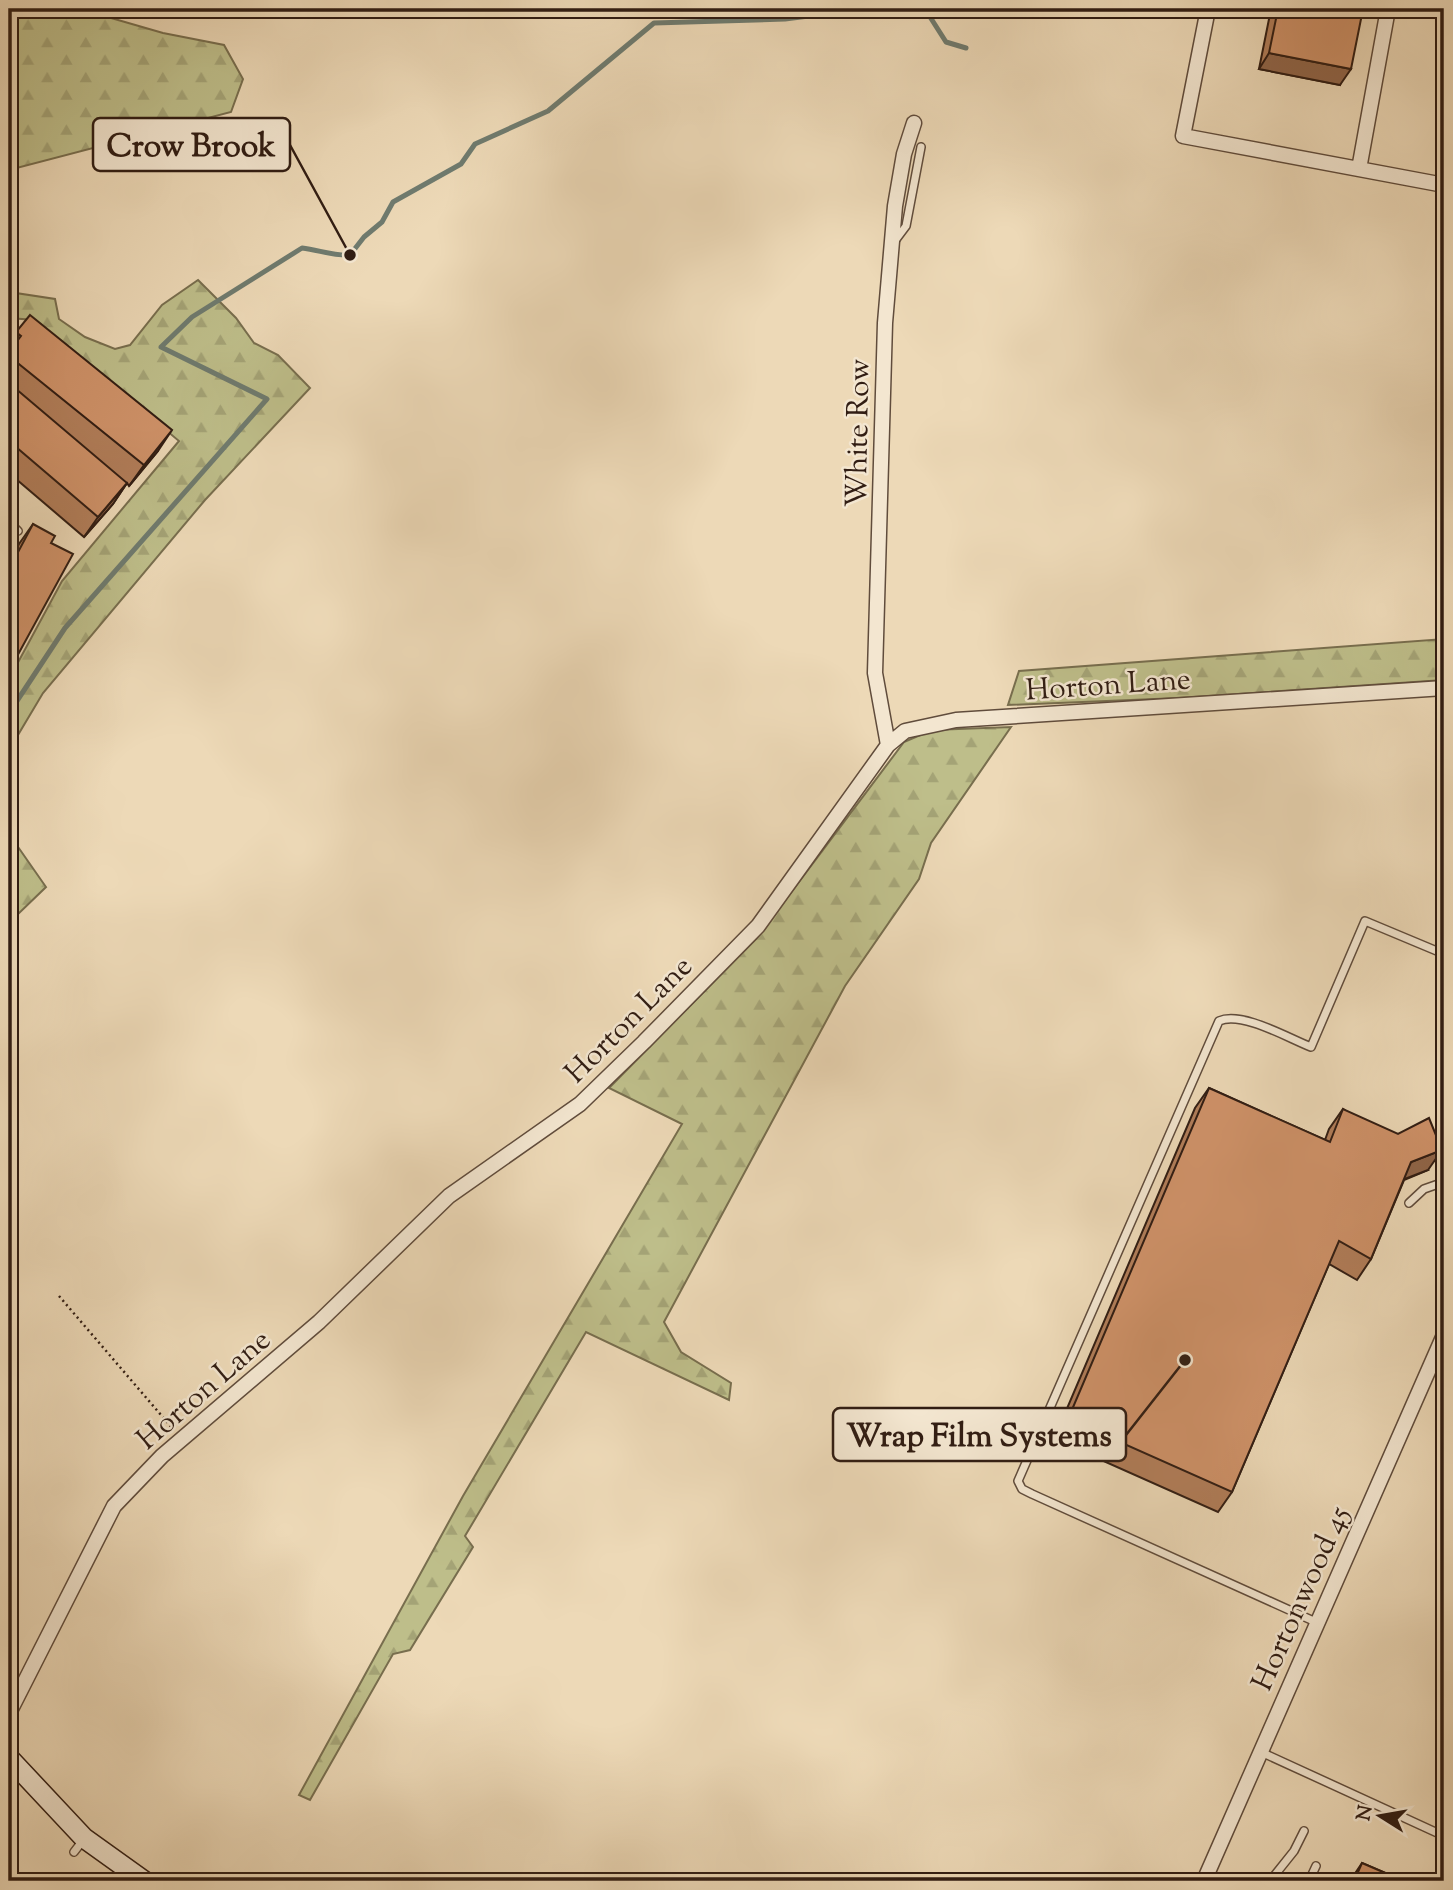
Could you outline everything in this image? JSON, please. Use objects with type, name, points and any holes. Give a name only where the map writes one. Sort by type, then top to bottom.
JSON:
[{"type":"street","points":[[1208,9],[1183,136],[1444,185]]},
{"type":"street","points":[[1359,169],[1388,9]]},
{"type":"street","name":"White Row","points":[[888,745],[875,673],[885,323],[891,246],[904,154],[915,123]]},
{"type":"street","name":"Horton Lane","points":[[9,1713],[114,1506],[182,1439],[319,1322],[449,1196],[580,1104],[635,1051],[758,926],[888,745],[905,731],[956,720],[1444,688]]},
{"type":"street","name":"Hortonwood 45","points":[[1207,1880],[1444,1335]]},
{"type":"street","points":[[9,1758],[79,1845],[144,1881]]},
{"type":"lane","points":[[891,246],[906,226],[921,147]]},
{"type":"lane","points":[[9,522],[18,531]]},
{"type":"lane","points":[[1318,1623],[1032,1494],[1022,1489],[1017,1481],[1215,1027],[1225,1019],[1238,1018],[1311,1047],[1365,921],[1444,954]]},
{"type":"lane","points":[[1409,1203],[1424,1189],[1444,1182]]},
{"type":"lane","points":[[1261,1752],[1444,1836]]},
{"type":"lane","points":[[1289,1881],[1272,1878],[1294,1851],[1304,1831]]},
{"type":"lane","points":[[1309,1881],[1316,1866]]},
{"type":"path","points":[[59,1296],[182,1439]]},
{"type":"green space","points":[[9,9],[80,9],[163,33],[224,45],[243,79],[231,112],[9,170]]},
{"type":"green space","points":[[198,280],[236,318],[254,343],[278,355],[310,388],[205,500],[43,693],[9,750],[9,679],[62,581],[179,441],[35,320],[9,318],[9,292],[55,299],[59,319],[85,337],[115,349],[130,345],[162,305]]},
{"type":"green space","points":[[1444,639],[1444,680],[1179,698],[1008,705],[1019,671]]},
{"type":"green space","points":[[1011,727],[931,843],[919,879],[845,986],[664,1322],[681,1352],[731,1383],[729,1400],[586,1332],[465,1536],[473,1547],[410,1650],[393,1654],[310,1800],[299,1795],[463,1496],[682,1124],[609,1088],[756,939],[904,742],[932,730]]},
{"type":"green space","points":[[9,834],[46,887],[14,918],[9,914]]},
{"type":"building","points":[[1278,9],[1363,9],[1351,69],[1269,53]]},
{"type":"building","points":[[30,315],[172,430],[144,465],[9,356],[21,336],[16,332]]},
{"type":"building","points":[[9,383],[127,483],[98,517],[9,441]]},
{"type":"building","points":[[33,524],[55,536],[51,543],[73,554],[9,671],[9,569]]},
{"type":"building","points":[[1209,1088],[1330,1142],[1343,1109],[1398,1134],[1429,1118],[1442,1150],[1411,1162],[1371,1259],[1339,1241],[1232,1492],[1068,1419]]},
{"type":"building","points":[[1362,1863],[1404,1881],[1354,1881]]},
{"type":"waterway","points":[[9,713],[65,628],[267,399],[161,347],[192,317],[302,248],[350,255],[364,237],[382,222],[393,202],[461,164],[475,144],[548,111],[654,23],[785,19],[864,9]]},
{"type":"waterway","points":[[925,9],[946,42],[966,48]]},
{"type":"waterway","points":[[9,885],[16,894],[9,900]]},
{"type":"place","name":"Crow Brook","points":[[350,255]]},
{"type":"place","name":"Wrap Film Systems","points":[[1185,1360]]}]
